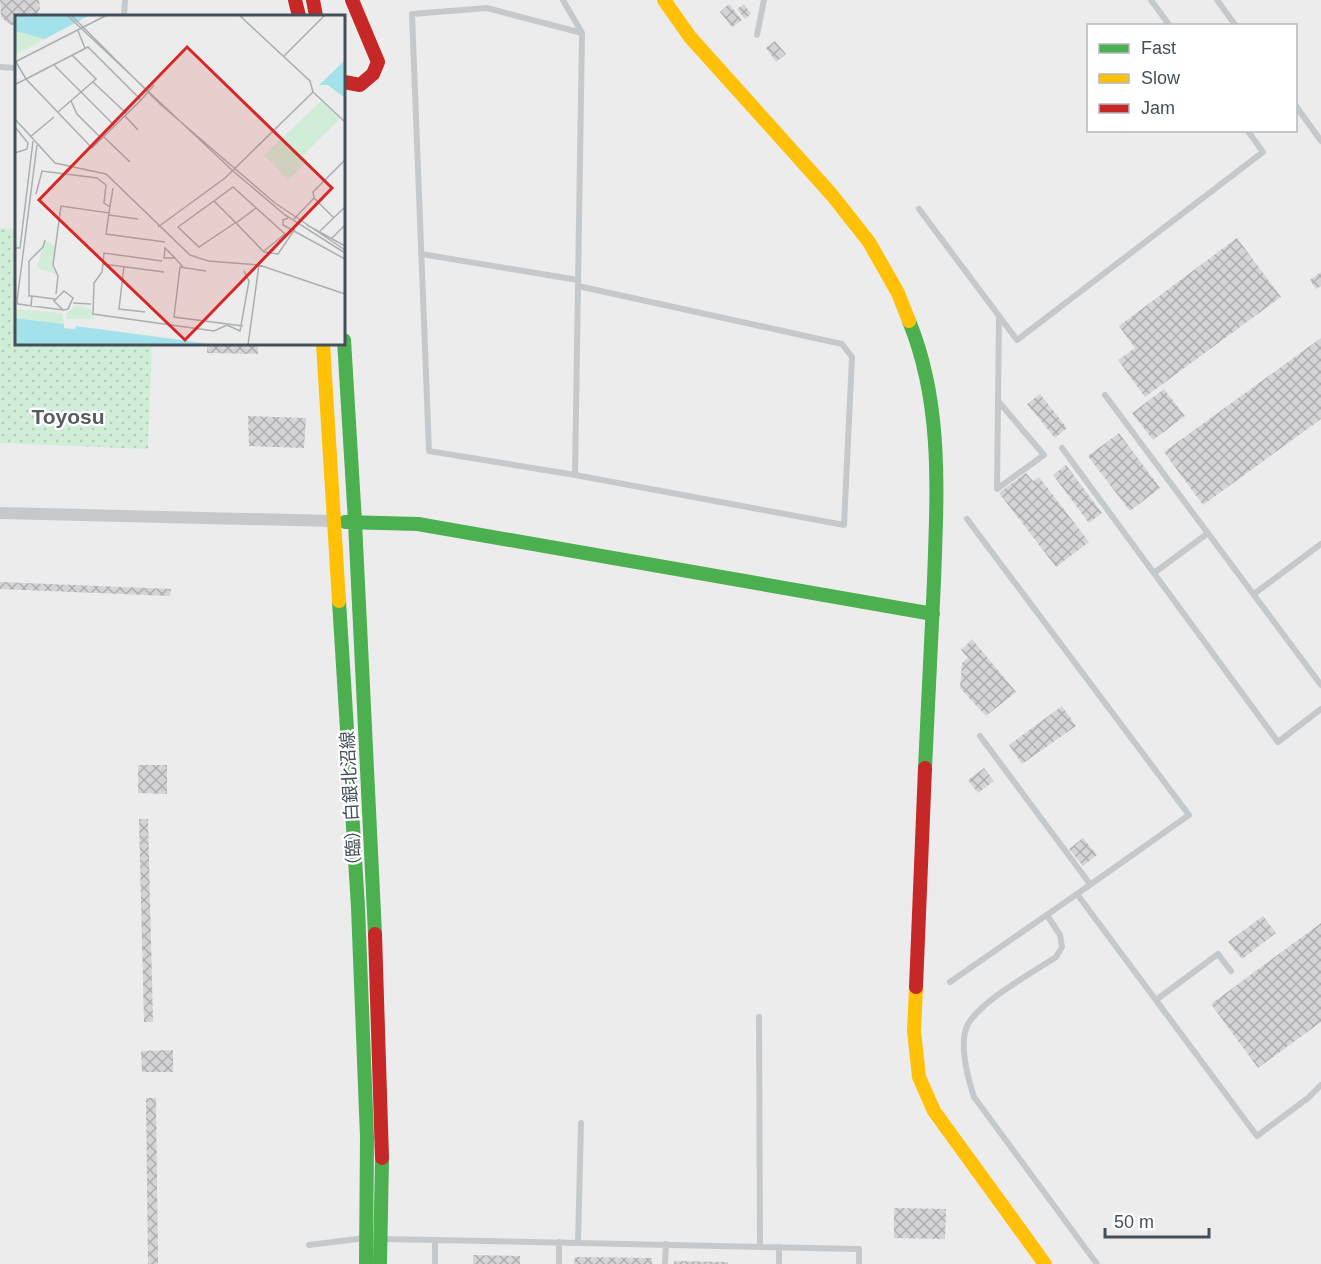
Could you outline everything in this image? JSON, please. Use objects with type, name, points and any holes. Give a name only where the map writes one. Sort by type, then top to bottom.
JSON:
[{"type":"street","points":[[313,0],[316,15]]},
{"type":"street","points":[[345,94],[373,74],[378,62],[352,0]]},
{"type":"street","points":[[664,0],[690,37],[832,195],[869,242],[898,293],[920,347],[934,414],[938,482],[914,1031],[919,1077],[934,1112],[1045,1264]]},
{"type":"street","points":[[345,82],[360,85]]},
{"type":"street","name":"（臨）白銀北沼線","points":[[324,345],[358,907],[367,1137],[366,1264]]},
{"type":"street","name":"（臨）白銀北沼線","points":[[344,345],[376,943],[382,1138],[380,1264]]},
{"type":"street","points":[[0,513],[418,524],[933,614]]},
{"type":"lane","points":[[124,15],[125,0]]},
{"type":"lane","points":[[563,0],[582,33],[575,475]]},
{"type":"lane","points":[[757,35],[764,0]]},
{"type":"lane","points":[[1151,0],[1169,24]]},
{"type":"lane","points":[[1217,0],[1235,24]]},
{"type":"lane","points":[[421,254],[578,283],[842,344],[852,357],[844,525],[575,475],[429,451],[421,254],[412,14],[487,8],[582,33]]},
{"type":"lane","points":[[1297,107],[1321,141]]},
{"type":"lane","points":[[919,209],[1017,340],[1263,152],[1248,132]]},
{"type":"lane","points":[[998,401],[1044,455],[997,489],[997,478],[999,317]]},
{"type":"lane","points":[[1105,395],[1321,685]]},
{"type":"lane","points":[[1062,448],[1278,742],[1321,709]]},
{"type":"lane","points":[[950,982],[1189,815],[967,519]]},
{"type":"lane","points":[[1154,573],[1208,533]]},
{"type":"lane","points":[[1254,594],[1321,544]]},
{"type":"lane","points":[[980,736],[1090,884]]},
{"type":"lane","points":[[1077,894],[1257,1136],[1308,1098],[1321,1085]]},
{"type":"lane","points":[[1047,915],[1060,935],[1062,947],[1056,957],[980,1008],[967,1026],[964,1047],[969,1083],[974,1097],[1097,1264]]},
{"type":"lane","points":[[1156,1000],[1218,954],[1230,971]]},
{"type":"lane","points":[[759,1017],[760,1246]]},
{"type":"lane","points":[[578,1243],[580,1123]]},
{"type":"lane","points":[[309,1245],[366,1238],[860,1249],[859,1264]]},
{"type":"lane","points":[[435,1240],[435,1264]]},
{"type":"lane","points":[[559,1242],[559,1264]]},
{"type":"lane","points":[[665,1264],[666,1244]]},
{"type":"lane","points":[[779,1247],[779,1264]]},
{"type":"green space","points":[[0,228],[15,229],[15,345],[152,345],[148,449],[0,443]]},
{"type":"building","points":[[0,0],[39,0],[40,8],[36,15],[15,15],[15,26],[1,17]]},
{"type":"building","points":[[729,4],[742,20],[732,27],[720,12]]},
{"type":"building","points":[[744,4],[751,14],[745,19],[737,9]]},
{"type":"building","points":[[775,41],[786,54],[776,62],[766,48]]},
{"type":"building","points":[[1237,238],[1281,297],[1145,397],[1118,360],[1135,348],[1119,326]]},
{"type":"building","points":[[1321,272],[1321,286],[1316,289],[1310,280]]},
{"type":"building","points":[[1321,338],[1321,419],[1203,505],[1164,452]]},
{"type":"building","points":[[207,345],[258,345],[258,354],[207,353]]},
{"type":"building","points":[[1164,389],[1185,416],[1153,440],[1132,413]]},
{"type":"building","points":[[1040,394],[1067,428],[1055,438],[1027,404]]},
{"type":"building","points":[[248,416],[306,418],[304,448],[249,446]]},
{"type":"building","points":[[1119,433],[1160,488],[1130,511],[1088,456]]},
{"type":"building","points":[[1066,465],[1102,513],[1089,523],[1053,475]]},
{"type":"building","points":[[1026,473],[1033,481],[1039,477],[1089,542],[1056,567],[999,493]]},
{"type":"building","points":[[0,582],[171,589],[170,596],[0,589]]},
{"type":"building","points":[[972,639],[1016,692],[986,716],[960,688],[962,663],[968,658],[961,650]]},
{"type":"building","points":[[1062,706],[1076,726],[1022,764],[1009,745]]},
{"type":"building","points":[[138,765],[167,765],[167,794],[138,793]]},
{"type":"building","points":[[984,768],[994,781],[978,793],[968,780]]},
{"type":"building","points":[[139,819],[148,819],[153,1022],[144,1022]]},
{"type":"building","points":[[1083,838],[1097,855],[1083,866],[1069,849]]},
{"type":"building","points":[[1263,916],[1276,933],[1242,959],[1228,942]]},
{"type":"building","points":[[1321,923],[1321,1022],[1258,1068],[1211,1004]]},
{"type":"building","points":[[173,1050],[173,1072],[142,1072],[141,1051]]},
{"type":"building","points":[[146,1098],[156,1098],[158,1264],[148,1264]]},
{"type":"building","points":[[894,1208],[946,1209],[945,1239],[894,1238]]},
{"type":"building","points":[[473,1255],[520,1256],[520,1264],[473,1264]]},
{"type":"building","points":[[575,1257],[652,1258],[652,1264],[574,1264]]},
{"type":"building","points":[[674,1261],[728,1262],[728,1264],[674,1264]]},
{"type":"traffic: fast","points":[[909,321],[928,384],[935,449],[935,548],[925,768]]},
{"type":"traffic: fast","points":[[344,345],[375,934]]},
{"type":"traffic: fast","points":[[345,522],[418,524],[933,614]]},
{"type":"traffic: fast","points":[[339,601],[358,907],[367,1137],[366,1264]]},
{"type":"traffic: fast","points":[[380,1264],[382,1158]]},
{"type":"traffic: slow","points":[[664,0],[690,37],[832,195],[869,242],[898,293],[909,321]]},
{"type":"traffic: slow","points":[[323,345],[339,601]]},
{"type":"traffic: slow","points":[[916,987],[914,1031],[919,1077],[934,1111],[1045,1264]]},
{"type":"traffic: jam","points":[[295,0],[299,15]]},
{"type":"traffic: jam","points":[[313,0],[316,15]]},
{"type":"traffic: jam","points":[[345,82],[360,85],[373,74],[378,62],[352,0]]},
{"type":"traffic: jam","points":[[916,987],[925,768]]},
{"type":"traffic: jam","points":[[375,934],[382,1158]]},
{"type":"district","name":"Toyosu","points":[[68,416]]}]
